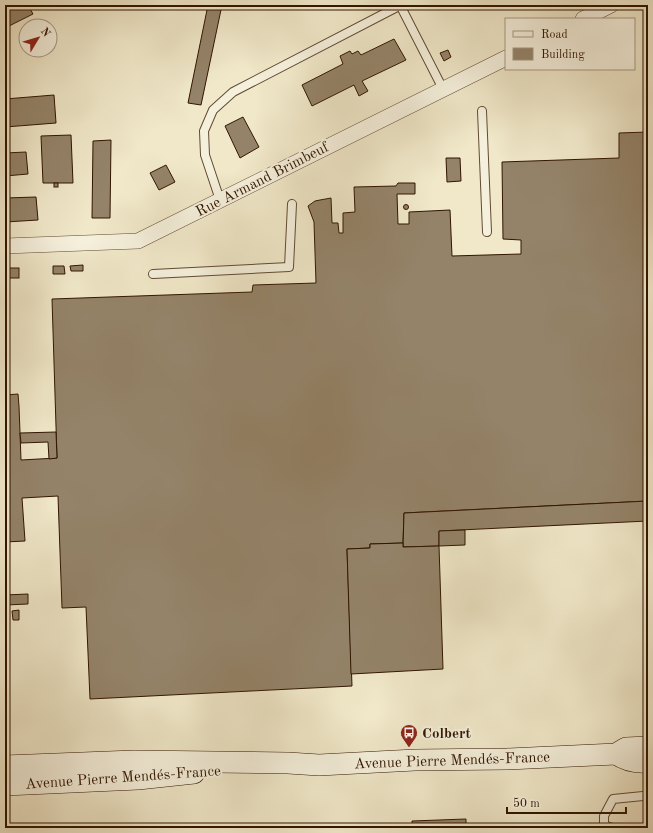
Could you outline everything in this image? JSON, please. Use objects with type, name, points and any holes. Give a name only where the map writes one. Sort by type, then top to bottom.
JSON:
[{"type":"main road","name":"Avenue Pierre Mendés-France","points":[[5,766],[134,761],[288,763],[319,765],[415,760],[506,759],[616,754],[626,748],[648,747]]},
{"type":"main road","name":"Avenue Pierre Mendés-France","points":[[616,754],[624,759],[636,763],[648,762]]},
{"type":"main road","name":"Avenue Pierre Mendés-France","points":[[5,785],[138,779],[288,763]]},
{"type":"street","points":[[585,18],[611,5]]},
{"type":"street","name":"Rue Armand Brimbeuf","points":[[5,246],[138,241],[505,58]]},
{"type":"lane","points":[[220,200],[205,155],[204,131],[213,110],[233,92],[400,5],[443,89]]},
{"type":"lane","points":[[482,111],[487,232]]},
{"type":"lane","points":[[153,274],[289,267],[292,204]]},
{"type":"lane","points":[[612,828],[604,825],[604,816],[613,799],[643,796],[648,797]]},
{"type":"building","points":[[5,5],[28,5],[33,14],[25,18],[18,18],[18,22],[5,28]]},
{"type":"building","points":[[208,5],[222,5],[201,105],[188,103]]},
{"type":"building","points":[[394,39],[406,60],[362,81],[368,91],[359,96],[354,85],[312,106],[302,85],[343,64],[340,56],[350,51],[352,54],[358,51],[361,55]]},
{"type":"building","points":[[448,50],[451,57],[444,61],[440,53]]},
{"type":"building","points":[[54,95],[56,123],[5,127],[5,99]]},
{"type":"building","points":[[243,117],[259,147],[240,158],[225,126]]},
{"type":"building","points":[[648,132],[648,501],[404,513],[403,543],[370,544],[370,548],[347,549],[352,686],[90,699],[86,607],[62,608],[58,496],[22,498],[25,541],[5,542],[5,395],[18,394],[21,460],[57,458],[52,299],[252,292],[253,285],[316,283],[314,222],[308,206],[315,201],[331,198],[332,223],[338,223],[339,233],[343,233],[343,213],[355,212],[354,187],[396,186],[398,183],[415,183],[415,194],[397,194],[398,224],[409,224],[409,212],[450,210],[452,256],[521,254],[521,240],[503,239],[502,162],[619,158],[619,133]]},
{"type":"building","points":[[71,135],[73,183],[43,183],[41,136]]},
{"type":"building","points":[[111,140],[110,218],[92,218],[93,141]]},
{"type":"building","points":[[26,152],[28,174],[5,176],[5,153]]},
{"type":"building","points":[[446,158],[460,158],[461,181],[447,182]]},
{"type":"building","points":[[166,165],[175,182],[159,190],[150,173]]},
{"type":"building","points":[[54,183],[58,183],[58,187],[54,187]]},
{"type":"building","points":[[36,197],[38,220],[5,222],[5,198]]},
{"type":"building","points":[[404,205],[408,205],[408,209],[404,209]]},
{"type":"building","points":[[83,265],[83,271],[71,271],[70,266]]},
{"type":"building","points":[[53,266],[64,266],[65,274],[53,274]]},
{"type":"building","points":[[6,268],[19,268],[19,278],[6,278]]},
{"type":"building","points":[[56,432],[57,458],[49,459],[48,442],[21,443],[20,433]]},
{"type":"building","points":[[648,501],[648,521],[439,531],[439,546],[403,547],[404,513]]},
{"type":"building","points":[[465,530],[465,545],[439,546],[439,531]]},
{"type":"building","points":[[403,543],[403,547],[439,546],[443,669],[351,674],[347,549],[370,548],[370,544]]},
{"type":"building","points":[[28,594],[28,604],[5,605],[5,595]]},
{"type":"building","points":[[19,610],[19,620],[13,620],[12,611]]},
{"type":"building","points":[[466,819],[466,828],[412,828],[412,821]]},
{"type":"place","name":"Colbert","points":[[409,748]]}]
